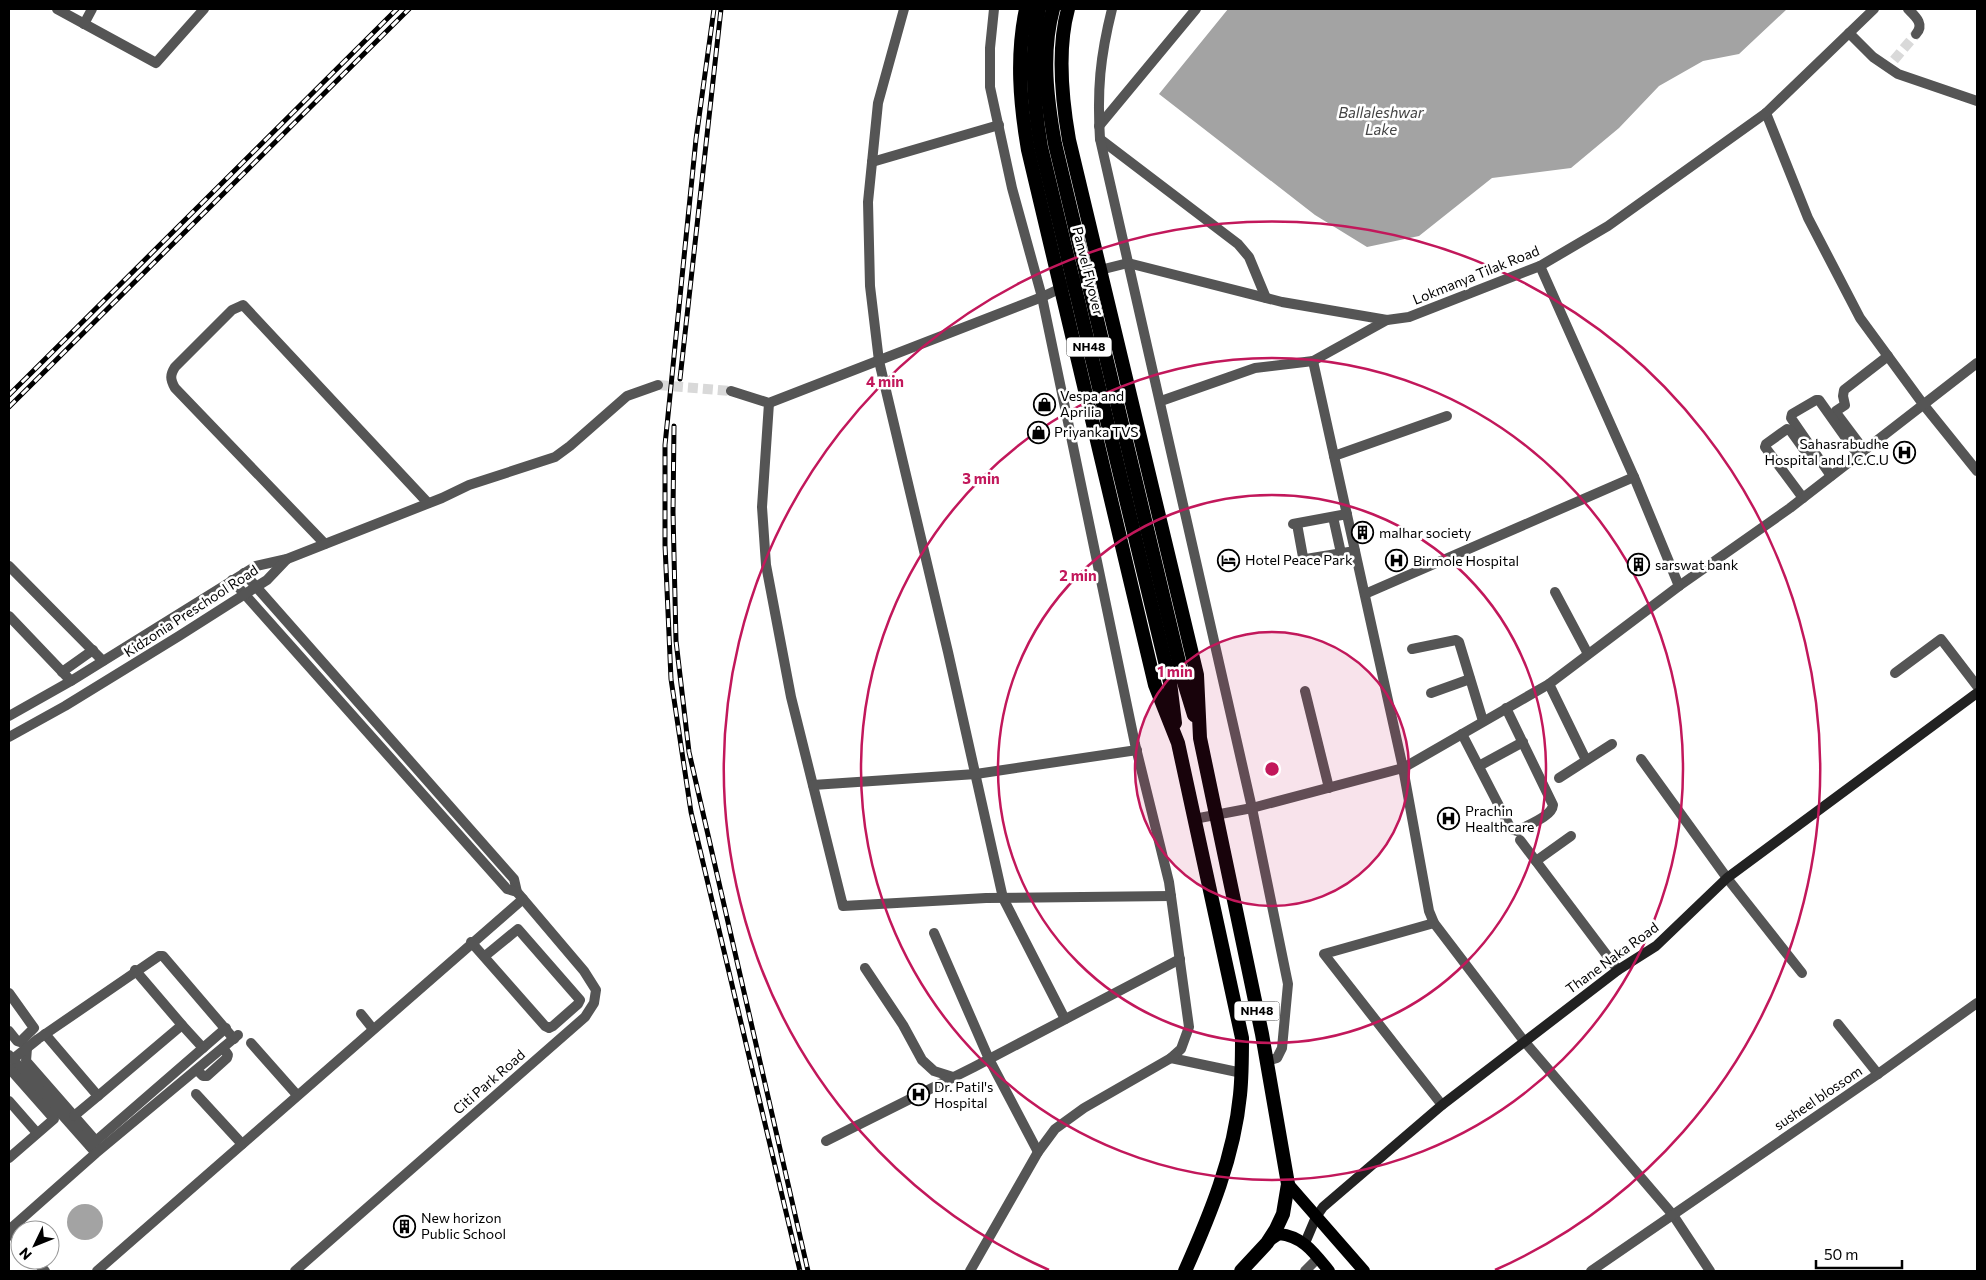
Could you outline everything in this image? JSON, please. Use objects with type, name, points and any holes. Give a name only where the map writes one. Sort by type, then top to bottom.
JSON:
[{"type":"highway","points":[[1026,9],[1021,31],[1020,87],[1028,150],[1155,685],[1178,743]]},
{"type":"highway","name":"Panvel Flyover","points":[[1039,9],[1034,34],[1033,88],[1041,147],[1177,680],[1200,738]]},
{"type":"highway","name":"Panvel Flyover","points":[[1053,9],[1048,35],[1046,87],[1054,144],[1177,680],[1178,743]]},
{"type":"highway","points":[[1068,9],[1063,60],[1065,116],[1069,140],[1197,675],[1200,738]]},
{"type":"highway","name":"NH48","points":[[1200,738],[1267,1061],[1288,1184],[1283,1214],[1266,1243],[1241,1271]]},
{"type":"highway","name":"NH48","points":[[1178,743],[1242,1038],[1242,1073],[1235,1128],[1222,1180],[1209,1219],[1185,1271]]},
{"type":"main road","name":"Thane Naka Road","points":[[1305,1243],[1316,1217],[1323,1207],[1442,1105],[1618,970],[1656,946],[1727,878],[1977,693]]},
{"type":"main road","points":[[1288,1184],[1364,1271]]},
{"type":"main road","points":[[1266,1243],[1279,1234],[1291,1236],[1305,1243],[1330,1271]]},
{"type":"street","points":[[57,9],[156,63],[204,9]]},
{"type":"street","points":[[84,24],[92,9]]},
{"type":"street","points":[[904,9],[878,103],[868,202],[870,286],[879,361],[976,774],[1003,898],[1065,1019]]},
{"type":"street","points":[[970,1271],[1038,1152],[1055,1129],[1084,1108],[1171,1058],[1181,1050],[1189,1027],[1171,896],[1137,750],[1042,297],[1012,188],[990,87],[990,48],[994,9]]},
{"type":"street","points":[[1112,9],[1100,65],[1097,102],[1100,139],[1252,808],[1288,984],[1282,1048],[1277,1058],[1267,1061]]},
{"type":"street","points":[[1099,126],[1196,9]]},
{"type":"street","name":"Lokmanya Tilak Road","points":[[1128,264],[1266,298],[1387,320],[1409,317],[1540,266],[1608,226],[1766,113],[1874,9]]},
{"type":"street","points":[[1908,9],[1920,23],[1919,31],[1916,34]]},
{"type":"street","points":[[1850,33],[1873,57],[1891,63],[1898,74],[1977,101]]},
{"type":"street","points":[[1766,113],[1808,218],[1860,318],[1924,404],[1977,470]]},
{"type":"street","points":[[872,162],[998,125]]},
{"type":"street","points":[[1100,139],[1244,251],[1266,298]]},
{"type":"street","points":[[731,391],[769,403],[1042,297],[1100,270],[1128,264]]},
{"type":"street","points":[[1540,266],[1634,476],[1679,586]]},
{"type":"street","points":[[324,544],[175,388],[171,381],[171,374],[175,367],[232,310],[242,306],[428,503]]},
{"type":"street","points":[[1160,401],[1255,368],[1313,361],[1387,320]]},
{"type":"street","points":[[1861,453],[1836,411],[1845,405],[1844,390],[1888,356]]},
{"type":"street","points":[[1313,361],[1403,768],[1429,911],[1434,923],[1524,1041],[1673,1214],[1710,1271]]},
{"type":"street","points":[[1194,819],[1252,808],[1403,768],[1549,684],[1679,586],[1803,498],[1977,364]]},
{"type":"street","points":[[287,559],[461,489],[555,457],[587,432],[627,396],[658,385]]},
{"type":"street","points":[[1828,478],[1791,418],[1792,414],[1819,400],[1861,453]]},
{"type":"street","points":[[769,403],[762,508],[766,565],[791,697],[843,906],[1003,898],[1171,896]]},
{"type":"street","points":[[1334,456],[1447,416]]},
{"type":"street","points":[[1803,498],[1765,447],[1766,444],[1787,429],[1790,430],[1828,478]]},
{"type":"street","points":[[1364,594],[1634,476]]},
{"type":"street","points":[[1347,514],[1295,524],[1303,557],[1306,559],[1355,551]]},
{"type":"street","points":[[1333,517],[1341,553]]},
{"type":"street","name":"Kidzonia Preschool Road","points":[[9,716],[71,681],[256,566],[287,559]]},
{"type":"street","name":"Kidzonia Preschool Road","points":[[9,737],[65,706],[267,580],[287,559]]},
{"type":"street","points":[[9,566],[103,661]]},
{"type":"street","points":[[244,573],[514,879],[520,896]]},
{"type":"street","points":[[232,580],[507,890],[520,896]]},
{"type":"street","points":[[1555,592],[1588,654]]},
{"type":"street","points":[[9,616],[71,681]]},
{"type":"street","points":[[1895,673],[1941,638],[1977,686]]},
{"type":"street","points":[[1412,649],[1456,640],[1459,642],[1483,722]]},
{"type":"street","points":[[62,672],[93,650]]},
{"type":"street","points":[[1431,693],[1470,679]]},
{"type":"street","points":[[1549,684],[1586,760]]},
{"type":"street","points":[[1305,691],[1329,788]]},
{"type":"street","points":[[1462,734],[1511,829],[1517,831],[1551,811],[1553,804],[1506,708]]},
{"type":"street","points":[[1479,766],[1523,742]]},
{"type":"street","points":[[1559,778],[1612,744]]},
{"type":"street","points":[[813,785],[976,774],[1137,750]]},
{"type":"street","points":[[395,763],[403,754]]},
{"type":"street","points":[[1641,759],[1727,878],[1802,972]]},
{"type":"street","points":[[1536,861],[1571,836]]},
{"type":"street","points":[[1520,840],[1618,970]]},
{"type":"street","points":[[97,1271],[373,1029],[520,896]]},
{"type":"street","name":"Citi Park Road","points":[[294,1271],[585,1017],[594,1003],[596,990],[584,971],[520,896]]},
{"type":"street","points":[[1434,923],[1324,954],[1442,1105]]},
{"type":"street","points":[[485,956],[515,930],[521,931],[580,1000],[578,1004],[549,1028]]},
{"type":"street","points":[[934,933],[989,1059],[1038,1152]]},
{"type":"street","points":[[471,942],[559,1040]]},
{"type":"street","points":[[159,956],[163,956],[236,1037],[197,1070],[94,1147],[57,1116],[10,1060],[135,970],[159,956]]},
{"type":"street","points":[[826,1141],[989,1059],[1180,959]]},
{"type":"street","points":[[865,968],[903,1025],[922,1060],[934,1071],[953,1077]]},
{"type":"street","points":[[135,970],[203,1048]]},
{"type":"street","points":[[9,993],[34,1028],[20,1042],[17,1041],[9,1030]]},
{"type":"street","name":"susheel blossom","points":[[1591,1271],[1976,1007]]},
{"type":"street","points":[[361,1014],[373,1029]]},
{"type":"street","points":[[1838,1024],[1878,1074]]},
{"type":"street","points":[[74,1116],[182,1025]]},
{"type":"street","points":[[9,1231],[94,1147],[226,1028]]},
{"type":"street","points":[[45,1034],[98,1096]]},
{"type":"street","points":[[251,1043],[297,1095]]},
{"type":"street","points":[[26,1048],[26,1061],[74,1116],[94,1147]]},
{"type":"street","points":[[1171,1058],[1242,1073]]},
{"type":"street","points":[[196,1094],[242,1144]]},
{"type":"street","points":[[9,1101],[37,1133]]},
{"type":"street","points":[[9,1158],[57,1116]]},
{"type":"street","points":[[1305,1271],[1318,1258]]},
{"type":"water","name":"Ballaleshwar Lake","points":[[1228,9],[1787,9],[1739,54],[1703,61],[1659,86],[1619,128],[1571,168],[1492,178],[1419,236],[1367,247],[1315,215],[1159,94]]},
{"type":"water","points":[[85,1204],[92,1205],[98,1209],[102,1215],[102,1229],[98,1235],[92,1239],[85,1240],[78,1239],[72,1235],[68,1229],[67,1222],[68,1215],[72,1209],[78,1205]]},
{"type":"tunnel","points":[[1894,60],[1916,34]]},
{"type":"tunnel","points":[[658,385],[731,391]]},
{"type":"railway","points":[[9,395],[397,9]]},
{"type":"railway","points":[[9,407],[409,9]]},
{"type":"railway","points":[[714,9],[696,139],[665,445],[665,545],[671,679],[691,812],[800,1271]]},
{"type":"railway","points":[[680,379],[721,9]]},
{"type":"railway","points":[[674,426],[673,512],[676,641],[689,752],[808,1271]]},
{"type":"place","name":"Vespa and Aprilia","points":[[1044,404]]},
{"type":"place","name":"Priyanka TVS","points":[[1038,432]]},
{"type":"place","name":"Sahasrabudhe Hospital and I.C.C.U","points":[[1905,452]]},
{"type":"place","name":"malhar society","points":[[1363,533]]},
{"type":"place","name":"Hotel Peace Park","points":[[1229,560]]},
{"type":"place","name":"Birmole Hospital","points":[[1397,561]]},
{"type":"place","name":"sarswat bank","points":[[1639,565]]},
{"type":"place","name":"Prachin Healthcare","points":[[1449,819]]},
{"type":"place","name":"Dr. Patil's Hospital","points":[[918,1095]]},
{"type":"place","name":"New horizon Public School","points":[[405,1226]]}]
